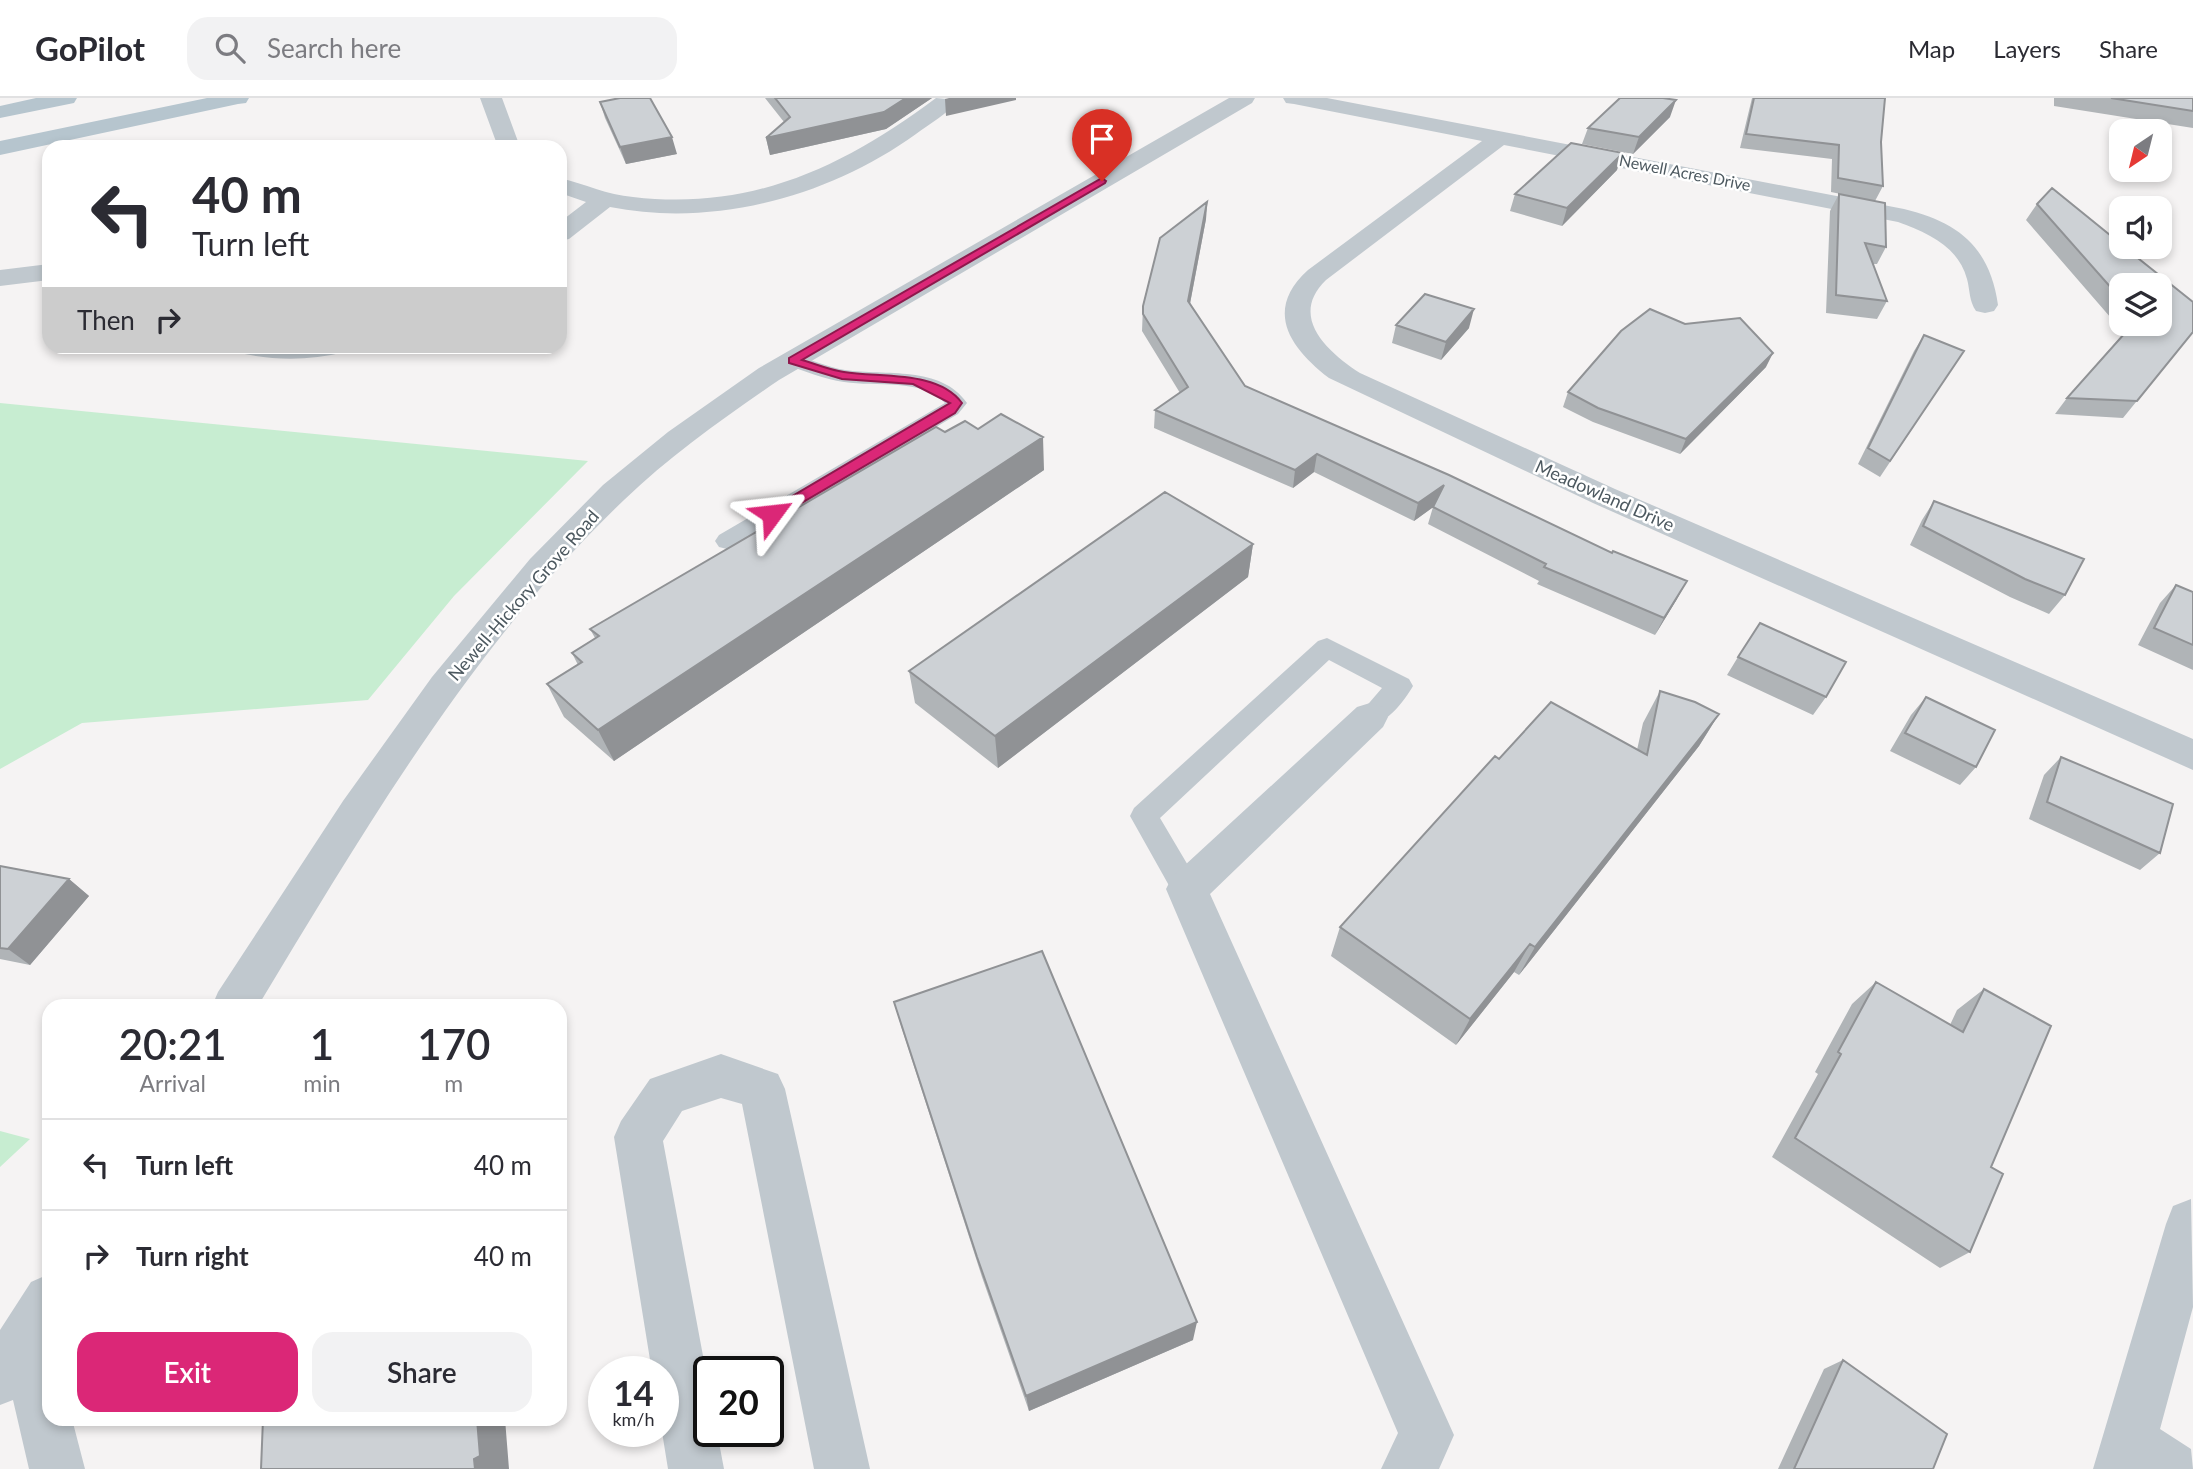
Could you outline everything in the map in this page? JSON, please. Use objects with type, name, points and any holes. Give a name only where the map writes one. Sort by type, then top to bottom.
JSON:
[{"type":"main road","points":[[0,112],[66,98]]},
{"type":"main road","points":[[0,148],[238,98]]},
{"type":"street","points":[[491,98],[506,140]]},
{"type":"street","name":"Newell-Hickory Grove Road","points":[[238,999],[361,804],[421,717],[542,568],[595,510],[667,447],[714,411],[793,360],[1244,98]]},
{"type":"street","name":"Newell Acres Drive","points":[[1294,98],[1879,209],[1928,224],[1964,248],[1974,260],[1983,282],[1984,305]]},
{"type":"street","points":[[567,188],[603,201],[647,206],[693,206],[738,200],[800,186],[882,147],[947,99]]},
{"type":"street","name":"Meadowland Drive","points":[[1501,138],[1317,275],[1302,290],[1297,310],[1301,332],[1312,350],[1329,366],[1350,379],[1605,496],[2193,755]]},
{"type":"street","points":[[567,229],[603,201]]},
{"type":"street","points":[[0,278],[42,273]]},
{"type":"street","points":[[1370,717],[1187,889],[1427,1435],[1409,1469]]},
{"type":"street","points":[[696,1469],[638,1137],[666,1095],[721,1076],[762,1089],[842,1469]]},
{"type":"street","points":[[2140,1460],[2191,1224]]},
{"type":"street","points":[[42,1311],[9,1364],[42,1407]]},
{"type":"street","points":[[47,1426],[57,1469]]},
{"type":"lane","points":[[727,541],[951,410],[956,403],[952,397],[915,381],[842,376],[793,360]]},
{"type":"lane","points":[[1187,889],[1144,816],[1327,648],[1400,686],[1370,717]]},
{"type":"green space","points":[[0,403],[588,461],[454,596],[368,700],[82,723],[0,769]]},
{"type":"green space","points":[[0,1131],[30,1139],[0,1167]]},
{"type":"building","points":[[620,98],[650,98],[672,137],[620,147],[600,102]]},
{"type":"building","points":[[775,98],[906,98],[884,112],[766,138],[790,117]]},
{"type":"building","points":[[1620,98],[1676,100],[1639,137],[1588,128]]},
{"type":"building","points":[[1754,98],[1885,98],[1881,142],[1883,186],[1838,178],[1839,145],[1746,134]]},
{"type":"building","points":[[2111,98],[2193,98],[2193,111]]},
{"type":"building","points":[[1571,143],[1623,153],[1567,208],[1515,194]]},
{"type":"building","points":[[2052,188],[2109,234],[2109,259],[2139,259],[2157,273],[2109,273],[2109,285],[2037,204]]},
{"type":"building","points":[[1839,194],[1885,203],[1886,247],[1865,243],[1887,301],[1836,295]]},
{"type":"building","points":[[1207,202],[1188,301],[1245,386],[1449,475],[1612,553],[1613,551],[1687,581],[1664,618],[1544,567],[1546,564],[1433,507],[1444,485],[1418,503],[1317,454],[1295,470],[1155,410],[1188,387],[1143,314],[1160,238]]},
{"type":"building","points":[[2172,285],[2193,302],[2193,332],[2137,401],[2067,398],[2122,336],[2172,336]]},
{"type":"building","points":[[1425,294],[1474,309],[1446,342],[1396,325]]},
{"type":"building","points":[[1650,309],[1685,324],[1740,318],[1773,353],[1686,439],[1598,408],[1568,392],[1621,331]]},
{"type":"building","points":[[1924,335],[1964,351],[1890,461],[1868,448]]},
{"type":"building","points":[[1001,414],[1043,437],[598,730],[547,684],[582,662],[572,653],[599,636],[590,629],[936,427],[945,432],[965,421],[978,429]]},
{"type":"building","points":[[1165,492],[1253,544],[995,736],[909,671]]},
{"type":"building","points":[[1934,501],[2084,559],[2065,595],[2025,579],[1923,526]]},
{"type":"building","points":[[2176,585],[2193,592],[2193,645],[2154,628]]},
{"type":"building","points":[[1760,623],[1846,662],[1826,697],[1738,657]]},
{"type":"building","points":[[1660,691],[1695,702],[1719,714],[1535,947],[1530,944],[1470,1019],[1340,927],[1495,756],[1499,759],[1551,702],[1647,755]]},
{"type":"building","points":[[1926,697],[1995,730],[1976,767],[1905,733]]},
{"type":"building","points":[[2061,757],[2173,804],[2160,853],[2047,802]]},
{"type":"building","points":[[0,866],[69,879],[8,949],[0,948]]},
{"type":"building","points":[[1042,951],[1197,1322],[1026,1396],[977,1257],[894,1002]]},
{"type":"building","points":[[1876,982],[1963,1032],[1984,989],[2051,1026],[1991,1167],[2003,1174],[1970,1252],[1795,1138],[1841,1054],[1838,1052]]},
{"type":"building","points":[[1843,1360],[1947,1434],[1933,1469],[1794,1469]]},
{"type":"building","points":[[263,1426],[478,1426],[480,1456],[474,1459],[475,1469],[261,1469]]},
{"type":"route","points":[[772,514],[951,410],[956,403],[952,397],[915,381],[842,376],[793,360],[1102,181]]}]
